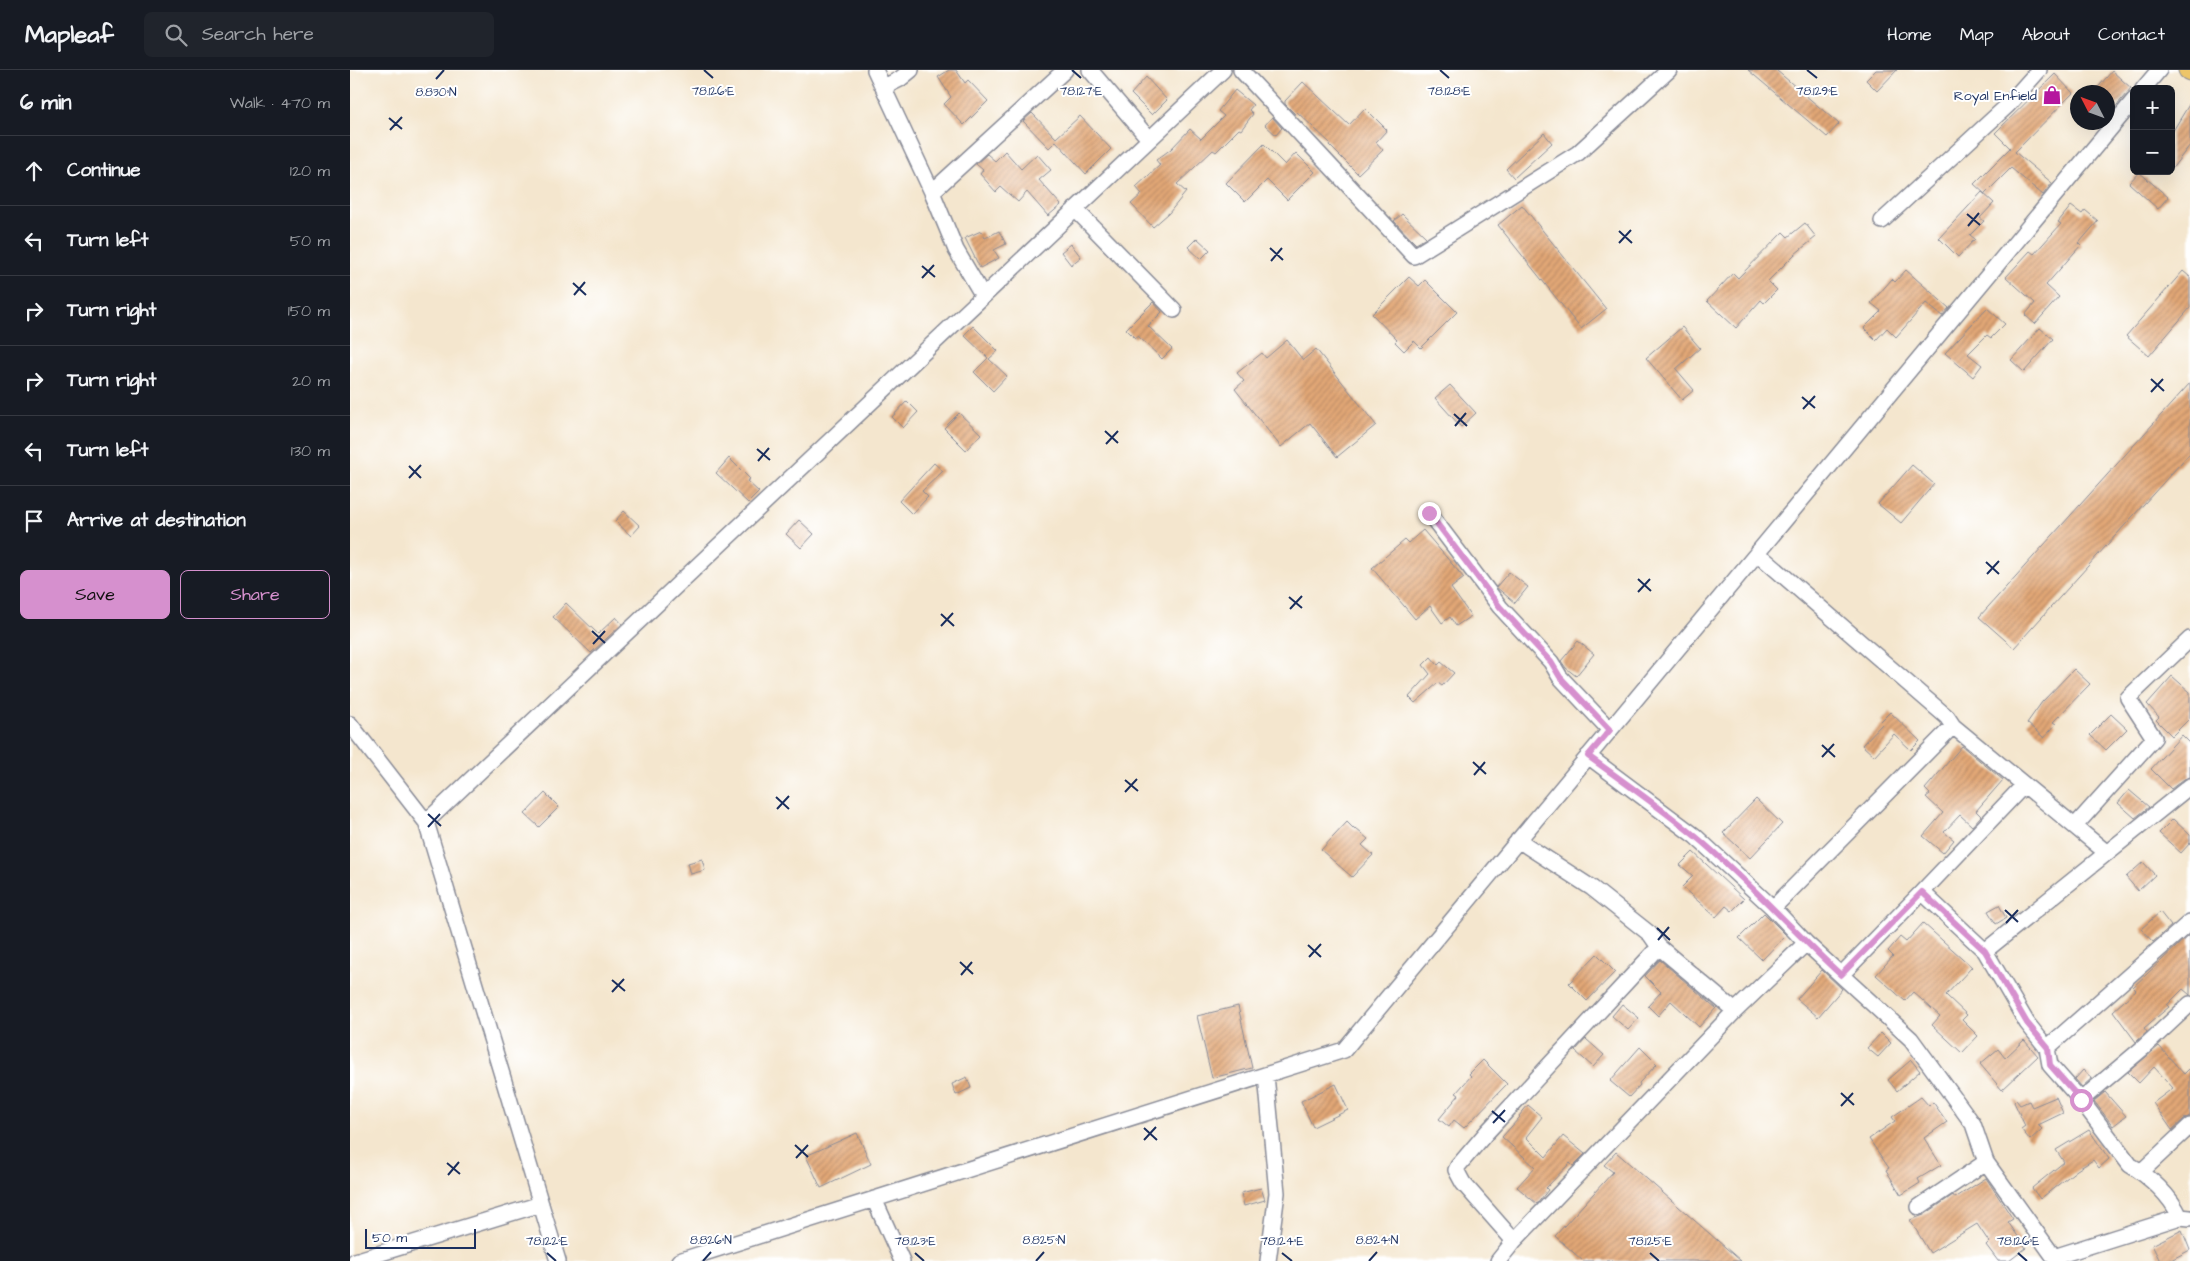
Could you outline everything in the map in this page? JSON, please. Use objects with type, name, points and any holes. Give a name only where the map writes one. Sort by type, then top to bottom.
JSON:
[{"type":"street","points":[[876,70],[932,192],[956,250],[983,296]]},
{"type":"street","points":[[884,86],[900,79],[911,70]]},
{"type":"street","points":[[932,192],[1065,70]]},
{"type":"street","points":[[1090,70],[1150,139]]},
{"type":"street","points":[[426,822],[1223,70]]},
{"type":"street","points":[[1241,70],[1414,256],[1578,153],[1669,70]]},
{"type":"street","points":[[1882,221],[2006,106],[2039,70]]},
{"type":"street","points":[[2146,85],[2159,70]]},
{"type":"street","points":[[679,1261],[1344,1050],[2130,105]]},
{"type":"street","points":[[1075,209],[1174,310]]},
{"type":"street","points":[[1429,513],[1500,607],[1551,662],[1560,677],[1610,730]]},
{"type":"street","points":[[1757,553],[1947,717],[1953,726],[2107,853]]},
{"type":"street","points":[[2075,826],[2154,738],[2128,698],[2190,639]]},
{"type":"street","points":[[350,724],[426,822],[558,1261]]},
{"type":"street","points":[[1773,908],[1953,726]]},
{"type":"street","points":[[1588,756],[1695,836],[1773,908],[1806,943],[1911,1039],[1973,1124],[1986,1162],[2054,1257],[2185,1218],[2141,1172],[2130,1165],[2081,1100],[2050,1065],[2048,1048],[2027,1023],[1985,951],[1922,892]]},
{"type":"street","points":[[1841,975],[2024,785]]},
{"type":"street","points":[[1985,951],[2190,786]]},
{"type":"street","points":[[1518,840],[1592,888],[1650,934],[1658,947],[1735,1011]]},
{"type":"street","points":[[2048,1048],[2190,922]]},
{"type":"street","points":[[1498,1261],[1514,1241],[1735,1011],[1806,943]]},
{"type":"street","points":[[1514,1241],[1464,1183],[1456,1170],[1487,1132],[1658,947]]},
{"type":"street","points":[[2081,1100],[2144,1047],[2190,1004]]},
{"type":"street","points":[[1266,1075],[1277,1193],[1268,1261]]},
{"type":"street","points":[[2141,1172],[2190,1126]]},
{"type":"street","points":[[1919,1207],[1986,1162]]},
{"type":"street","points":[[874,1199],[902,1261]]},
{"type":"street","points":[[355,1261],[541,1204]]},
{"type":"building","points":[[949,70],[956,70],[965,83],[968,80],[988,101],[964,125],[944,104],[951,97],[938,77]]},
{"type":"building","points":[[1748,70],[1776,70],[1839,124],[1827,137]]},
{"type":"building","points":[[1876,70],[1897,70],[1877,91],[1866,80]]},
{"type":"building","points":[[2112,71],[2130,89],[2115,107],[2115,85],[2100,85]]},
{"type":"building","points":[[2055,74],[2070,90],[2070,96],[2015,152],[2052,183],[2043,195],[2011,168],[1985,194],[1974,184],[2010,148],[1995,133]]},
{"type":"building","points":[[1146,77],[1167,100],[1152,115],[1131,94]]},
{"type":"building","points":[[1303,82],[1349,125],[1365,108],[1387,130],[1376,142],[1383,150],[1358,174],[1329,145],[1330,143],[1297,112],[1295,114],[1285,104],[1285,101]]},
{"type":"building","points":[[1235,90],[1253,105],[1249,110],[1253,114],[1241,130],[1239,129],[1216,152],[1213,150],[1177,184],[1186,192],[1169,213],[1153,227],[1131,204],[1142,194],[1136,187],[1160,165],[1156,160],[1171,149],[1190,129],[1201,139],[1224,116],[1218,111]]},
{"type":"building","points":[[2190,103],[2190,145],[2175,165],[2175,130]]},
{"type":"building","points":[[1032,113],[1056,138],[1080,116],[1111,149],[1086,174],[1056,141],[1049,148],[1023,121]]},
{"type":"building","points":[[1272,117],[1282,128],[1276,135],[1265,125]]},
{"type":"building","points":[[1544,133],[1552,143],[1514,178],[1506,169]]},
{"type":"building","points":[[1264,144],[1285,165],[1296,153],[1315,172],[1287,200],[1267,180],[1245,202],[1226,183]]},
{"type":"building","points":[[1005,151],[1021,169],[1037,154],[1051,170],[1039,180],[1061,205],[1048,216],[1027,192],[1018,202],[1001,187],[996,192],[980,174],[983,170],[976,164],[987,154],[995,161]]},
{"type":"building","points":[[2136,175],[2142,175],[2168,197],[2158,209],[2129,183]]},
{"type":"building","points":[[1982,192],[1994,203],[1980,218],[1984,221],[1970,235],[1975,239],[1958,257],[1939,238]]},
{"type":"building","points":[[1522,205],[1606,309],[1581,329],[1498,225]]},
{"type":"building","points":[[2071,206],[2082,214],[2085,210],[2098,221],[2079,243],[2081,245],[2046,285],[2059,297],[2035,324],[2025,315],[2035,303],[2006,277],[2030,251],[2034,254],[2061,224],[2058,222]]},
{"type":"building","points":[[1402,214],[1426,238],[1416,244],[1394,221]]},
{"type":"building","points":[[1805,223],[1816,237],[1795,254],[1768,281],[1777,290],[1764,303],[1761,300],[1736,328],[1707,301],[1733,273],[1738,278],[1783,232],[1788,237]]},
{"type":"building","points":[[981,231],[985,238],[999,231],[1006,244],[994,250],[999,258],[980,268],[965,238]]},
{"type":"building","points":[[1197,238],[1210,250],[1201,259],[1188,247]]},
{"type":"building","points":[[1071,244],[1081,257],[1071,265],[1061,252]]},
{"type":"building","points":[[1906,270],[1949,308],[1942,316],[1926,303],[1896,337],[1887,328],[1876,340],[1864,328],[1881,311],[1871,303],[1892,279],[1895,282]]},
{"type":"building","points":[[2183,271],[2190,277],[2190,308],[2149,356],[2126,336]]},
{"type":"building","points":[[1409,277],[1419,286],[1425,280],[1457,312],[1421,348],[1414,341],[1404,351],[1395,342],[1397,340],[1372,314]]},
{"type":"building","points":[[1153,302],[1162,312],[1148,326],[1172,349],[1162,359],[1138,336],[1135,338],[1126,329]]},
{"type":"building","points":[[1987,308],[2005,324],[1991,338],[1987,335],[1968,354],[1982,365],[1973,377],[1945,353]]},
{"type":"building","points":[[973,326],[998,351],[989,359],[1007,376],[993,391],[974,372],[988,358],[964,335]]},
{"type":"building","points":[[1682,327],[1700,348],[1676,369],[1694,390],[1682,400],[1646,358]]},
{"type":"building","points":[[2040,328],[2053,339],[2024,372],[2011,360]]},
{"type":"building","points":[[1287,340],[1303,360],[1316,349],[1376,425],[1337,457],[1310,423],[1281,447],[1235,389],[1244,381],[1237,373],[1262,353],[1266,358]]},
{"type":"building","points":[[2190,383],[2190,453],[2014,648],[1979,617]]},
{"type":"building","points":[[1450,385],[1476,413],[1461,427],[1435,398]]},
{"type":"building","points":[[907,401],[918,412],[903,428],[892,417]]},
{"type":"building","points":[[959,413],[981,434],[966,450],[944,428]]},
{"type":"building","points":[[729,458],[750,479],[747,481],[759,492],[748,503],[716,473]]},
{"type":"building","points":[[934,463],[943,471],[922,491],[928,497],[912,514],[899,501]]},
{"type":"building","points":[[1912,465],[1934,484],[1901,523],[1878,504]]},
{"type":"building","points":[[624,511],[640,526],[631,536],[615,521]]},
{"type":"building","points":[[799,520],[814,534],[801,548],[786,534]]},
{"type":"building","points":[[1423,530],[1464,578],[1451,588],[1471,616],[1456,626],[1450,617],[1442,623],[1430,606],[1415,619],[1372,568],[1405,540],[1408,543]]},
{"type":"building","points":[[1509,572],[1528,587],[1515,603],[1496,587]]},
{"type":"building","points":[[566,603],[598,634],[616,617],[622,624],[591,653],[553,617]]},
{"type":"building","points":[[1578,641],[1594,654],[1576,676],[1561,661]]},
{"type":"building","points":[[1431,657],[1438,665],[1441,662],[1454,673],[1442,686],[1438,683],[1415,703],[1409,697],[1430,674],[1423,665]]},
{"type":"building","points":[[2074,669],[2090,684],[2053,722],[2056,724],[2044,738],[2027,723],[2042,702]]},
{"type":"building","points":[[2172,676],[2190,692],[2190,718],[2172,736],[2156,720],[2159,717],[2147,704]]},
{"type":"building","points":[[1890,712],[1920,741],[1911,750],[1894,734],[1874,756],[1862,745],[1883,723],[1881,721]]},
{"type":"building","points":[[2111,714],[2127,729],[2106,750],[2090,735]]},
{"type":"building","points":[[2182,735],[2190,743],[2190,777],[2184,779],[2171,789],[2151,769]]},
{"type":"building","points":[[1962,746],[2003,780],[1976,811],[1981,816],[1972,826],[1960,815],[1944,832],[1954,840],[1943,853],[1923,836],[1943,813],[1926,797],[1930,794],[1925,789]]},
{"type":"building","points":[[2129,790],[2149,807],[2135,818],[2118,803]]},
{"type":"building","points":[[545,793],[559,807],[539,827],[525,814]]},
{"type":"building","points":[[1756,799],[1782,824],[1750,858],[1723,833]]},
{"type":"building","points":[[2173,819],[2190,835],[2190,843],[2181,853],[2159,833]]},
{"type":"building","points":[[1347,822],[1368,839],[1362,845],[1373,855],[1352,877],[1321,850]]},
{"type":"building","points":[[1693,852],[1744,899],[1732,911],[1726,906],[1716,917],[1682,887],[1693,876],[1680,865]]},
{"type":"building","points":[[702,859],[705,870],[691,874],[688,863]]},
{"type":"building","points":[[2143,862],[2155,875],[2138,891],[2126,877]]},
{"type":"building","points":[[1999,905],[2006,918],[1996,924],[1988,911]]},
{"type":"building","points":[[2160,912],[2171,926],[2153,942],[2141,929]]},
{"type":"building","points":[[1764,913],[1786,935],[1762,960],[1739,938]]},
{"type":"building","points":[[1923,923],[1972,967],[1946,995],[1967,1015],[1962,1020],[1978,1036],[1962,1053],[1932,1025],[1940,1016],[1913,992],[1905,1001],[1876,975],[1893,956],[1888,951],[1900,937],[1906,942]]},
{"type":"building","points":[[2190,934],[2190,995],[2183,989],[2167,1005],[2169,1007],[2144,1028],[2147,1032],[2136,1042],[2113,1011],[2136,990],[2133,987]]},
{"type":"building","points":[[1597,954],[1615,972],[1587,1001],[1569,983]]},
{"type":"building","points":[[1660,960],[1716,1008],[1699,1027],[1671,1001],[1658,1016],[1648,1006],[1661,992],[1645,976]]},
{"type":"building","points":[[1822,970],[1842,989],[1818,1017],[1797,999]]},
{"type":"building","points":[[1622,1004],[1639,1018],[1628,1030],[1612,1016]]},
{"type":"building","points":[[1238,1006],[1252,1068],[1212,1078],[1197,1016]]},
{"type":"building","points":[[1881,1033],[1891,1043],[1878,1057],[1867,1048]]},
{"type":"building","points":[[1586,1039],[1604,1055],[1593,1067],[1575,1051]]},
{"type":"building","points":[[2024,1040],[2038,1056],[2002,1090],[1980,1064],[1998,1049],[2005,1058]]},
{"type":"building","points":[[2159,1046],[2184,1074],[2190,1068],[2190,1116],[2172,1130],[2153,1103],[2173,1088],[2154,1067],[2139,1083],[2128,1072]]},
{"type":"building","points":[[1640,1047],[1657,1064],[1629,1097],[1610,1081]]},
{"type":"building","points":[[1483,1060],[1507,1084],[1464,1128],[1454,1120],[1449,1127],[1439,1119],[1459,1095],[1456,1093],[1471,1076],[1469,1074]]},
{"type":"building","points":[[1911,1060],[1920,1071],[1897,1091],[1888,1080]]},
{"type":"building","points":[[2083,1070],[2092,1078],[2082,1087],[2075,1079]]},
{"type":"building","points":[[967,1077],[971,1088],[956,1095],[952,1084]]},
{"type":"building","points":[[1336,1084],[1348,1110],[1313,1127],[1301,1101]]},
{"type":"building","points":[[2105,1092],[2126,1116],[2113,1126],[2094,1101]]},
{"type":"building","points":[[1921,1097],[1929,1106],[1933,1102],[1947,1122],[1924,1138],[1941,1165],[1918,1179],[1920,1183],[1901,1195],[1886,1170],[1889,1168],[1869,1139],[1895,1121],[1892,1117]]},
{"type":"building","points":[[2056,1097],[2063,1113],[2038,1125],[2042,1129],[2030,1140],[2021,1129],[2025,1126],[2014,1102],[2016,1100],[2020,1105],[2029,1101],[2032,1107]]},
{"type":"building","points":[[1528,1105],[1542,1117],[1526,1137],[1546,1157],[1563,1136],[1585,1154],[1573,1166],[1570,1163],[1546,1188],[1548,1190],[1537,1204],[1517,1187],[1535,1167],[1502,1137]]},
{"type":"building","points":[[2089,1130],[2109,1159],[2099,1168],[2093,1160],[2040,1199],[2032,1188],[2064,1162],[2056,1150]]},
{"type":"building","points":[[857,1133],[871,1164],[821,1188],[806,1156]]},
{"type":"building","points":[[1616,1152],[1741,1261],[1583,1261],[1555,1236],[1613,1172],[1604,1165]]},
{"type":"building","points":[[1986,1178],[2013,1219],[2008,1222],[2026,1248],[2009,1261],[1998,1261],[1986,1245],[1989,1242],[1977,1224],[1930,1253],[1910,1220],[1924,1215],[1953,1195],[1955,1198]]},
{"type":"building","points":[[1261,1188],[1265,1200],[1244,1206],[1241,1193]]},
{"type":"building","points":[[2182,1230],[2190,1250],[2169,1261],[2160,1261],[2152,1245]]},
{"type":"place","name":"Royal Enfield","points":[[2052,95]]},
{"type":"route","points":[[1429,513],[1500,607],[1551,662],[1560,677],[1610,730],[1588,756],[1695,836],[1773,908],[1806,943],[1841,975],[1922,892],[1985,951],[2027,1023],[2048,1048],[2050,1065],[2081,1100]]}]
